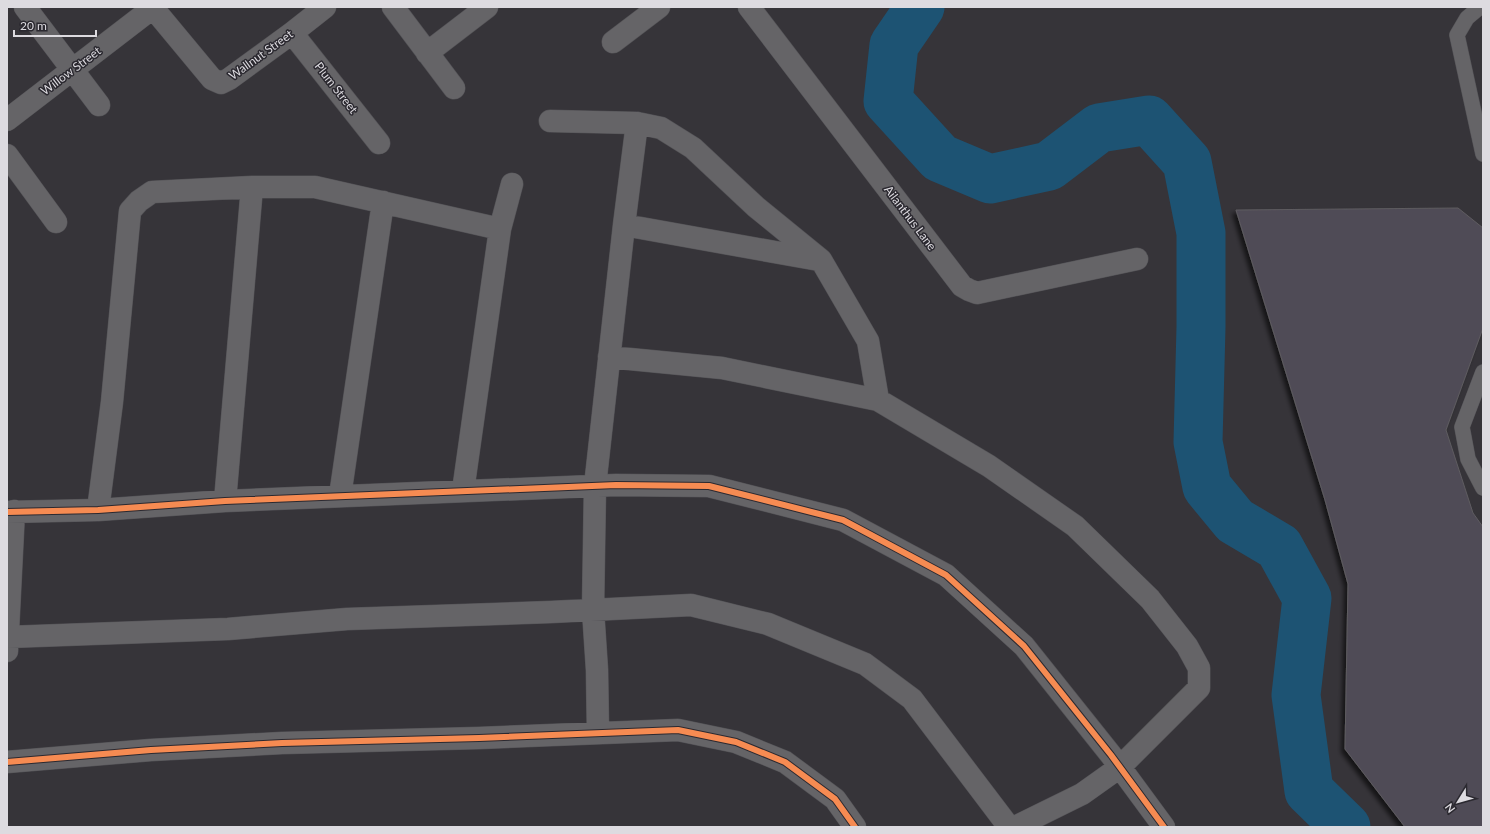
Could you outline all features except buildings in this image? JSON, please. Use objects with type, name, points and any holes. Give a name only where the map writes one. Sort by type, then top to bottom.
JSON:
[{"type":"street","points":[[25,7],[98,105]]},
{"type":"street","name":"Wallnut Street","points":[[153,8],[212,79],[221,83],[229,79],[292,33],[325,7]]},
{"type":"street","points":[[393,7],[454,88]]},
{"type":"street","points":[[427,52],[487,7]]},
{"type":"street","points":[[613,42],[659,7]]},
{"type":"street","name":"Ailanthus Lane","points":[[749,7],[962,286],[977,293],[1137,259]]},
{"type":"street","name":"Willow Street","points":[[7,120],[153,8]]},
{"type":"street","name":"Plum Street","points":[[292,33],[379,142]]},
{"type":"street","points":[[550,121],[637,122],[661,128],[693,148],[756,208],[821,260],[868,341],[878,400]]},
{"type":"street","points":[[598,733],[597,670],[593,610],[595,486],[637,122]]},
{"type":"street","points":[[7,156],[56,222]]},
{"type":"street","points":[[462,491],[500,229],[512,184]]},
{"type":"street","points":[[98,510],[112,402],[130,211],[138,201],[152,192],[252,187],[315,187],[500,229]]},
{"type":"street","points":[[225,501],[252,187]]},
{"type":"street","points":[[340,496],[383,202]]},
{"type":"street","points":[[624,225],[821,260]]},
{"type":"street","points":[[609,357],[722,368],[878,400],[988,466],[1075,526],[1150,599],[1187,646],[1199,668],[1199,688],[1120,767],[1082,794],[1015,827]]},
{"type":"street","points":[[1009,827],[912,699],[865,664],[768,624],[691,605],[347,619],[8,645],[11,512],[98,510],[225,501],[595,486],[709,486],[843,520],[946,575],[1024,646],[1111,754],[1164,827]]},
{"type":"street","points":[[7,762],[150,750],[282,743],[479,738],[678,730],[736,742],[785,762],[835,799],[855,827]]},
{"type":"lane","points":[[1480,7],[1467,18],[1457,36],[1483,154]]},
{"type":"lane","points":[[1483,372],[1462,427],[1468,460],[1483,488]]},
{"type":"waterway","points":[[920,7],[894,45],[888,101],[940,158],[990,179],[1049,166],[1099,128],[1149,120],[1187,162],[1201,233],[1201,327],[1198,442],[1207,487],[1235,521],[1279,547],[1307,598],[1296,695],[1309,791],[1346,827]]},
{"type":"cycle path","points":[[7,512],[98,510],[225,501],[616,485],[709,486],[843,520],[946,575],[1024,646],[1111,755],[1164,827]]},
{"type":"cycle path","points":[[7,762],[151,750],[282,743],[479,738],[678,730],[736,742],[785,762],[835,799],[855,827]]}]
